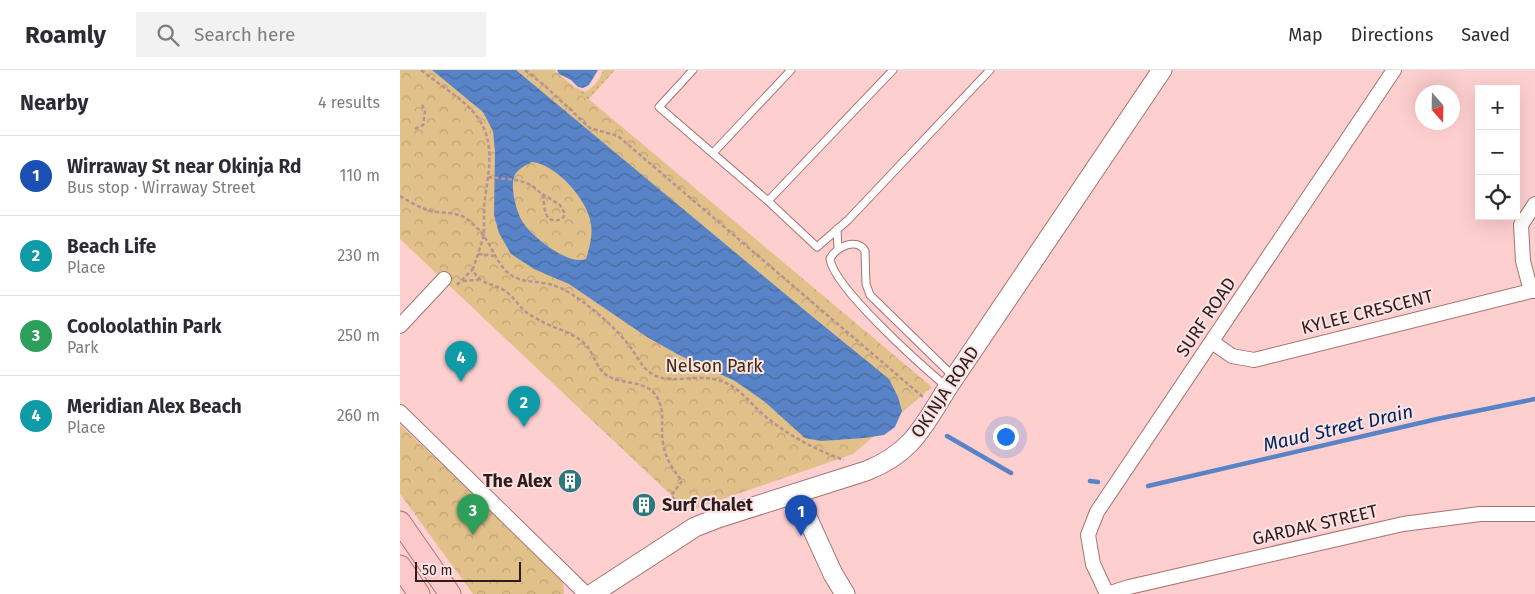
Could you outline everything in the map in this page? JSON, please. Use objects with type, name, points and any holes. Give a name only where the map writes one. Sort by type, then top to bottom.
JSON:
[{"type":"main road","points":[[400,522],[450,594]]},
{"type":"main road","points":[[400,566],[419,594]]},
{"type":"street","name":"OKINJA ROAD","points":[[592,594],[695,527],[866,471],[886,463],[906,448],[921,431],[951,382],[1162,70]]},
{"type":"street","name":"SURF ROAD","points":[[1107,594],[1093,564],[1088,535],[1097,512],[1394,70]]},
{"type":"street","points":[[1533,291],[1523,261],[1521,226],[1535,204]]},
{"type":"street","points":[[400,326],[444,280]]},
{"type":"street","name":"KYLEE CRESCENT","points":[[1212,342],[1232,356],[1254,360],[1533,291]]},
{"type":"street","points":[[400,412],[586,594]]},
{"type":"street","points":[[796,493],[833,574],[845,594]]},
{"type":"street","name":"GARDAK STREET","points":[[1107,594],[1129,587],[1403,524],[1480,514],[1535,514]]},
{"type":"lane","points":[[693,70],[659,107],[768,201],[817,247],[835,252],[855,244],[863,248],[865,251],[866,284],[870,295],[951,382]]},
{"type":"lane","points":[[712,153],[792,70]]},
{"type":"lane","points":[[768,201],[893,70]]},
{"type":"lane","points":[[817,247],[848,220],[990,70]]},
{"type":"lane","points":[[837,229],[835,252],[830,259],[834,272],[859,304],[932,374],[951,382]]},
{"type":"path","points":[[421,70],[459,99],[482,121],[485,127],[489,150],[489,177],[485,197],[484,235],[473,269],[461,282]]},
{"type":"path","points":[[525,70],[590,128],[618,136],[923,396]]},
{"type":"path","points":[[415,129],[423,125],[425,111],[422,105]]},
{"type":"path","points":[[489,177],[514,179],[531,185],[563,207],[565,214],[562,219],[556,220],[546,216],[541,193]]},
{"type":"path","points":[[400,196],[422,208],[431,211],[459,214],[465,218],[484,235],[501,266],[514,277],[524,281],[555,286],[567,291],[587,305],[614,328],[643,366],[652,374],[670,380],[708,377],[730,385],[770,420],[800,441],[820,452],[844,460]]},
{"type":"path","points":[[478,254],[494,256]]},
{"type":"path","points":[[473,269],[474,273],[481,280],[508,292],[524,310],[540,321],[578,339],[590,351],[598,367],[610,378],[642,386],[653,393],[658,399],[662,412],[664,424],[662,438],[665,453],[675,472],[682,480],[672,496],[689,513]]},
{"type":"path","points":[[444,280],[453,285],[458,285],[467,280],[481,280]]},
{"type":"green space","name":"Nelson Park","points":[[400,70],[554,70],[932,387],[853,454],[688,511],[400,239]]},
{"type":"green space","points":[[603,70],[615,70],[589,99],[574,91],[577,88],[585,92],[588,90],[598,80]]},
{"type":"green space","points":[[400,425],[559,576],[563,581],[564,594],[473,594],[400,494]]},
{"type":"water","points":[[432,70],[516,70],[889,379],[898,397],[902,411],[895,427],[884,435],[864,438],[821,441],[805,438],[765,402],[735,381],[679,355],[647,337],[569,284],[534,269],[511,254],[499,233],[494,215],[495,152],[493,131],[483,112]],"holes":[[[532,162],[541,164],[560,176],[584,204],[591,224],[590,242],[586,259],[579,260],[562,255],[544,243],[521,220],[514,199],[514,178],[516,173],[525,165]]]},
{"type":"water","points":[[557,70],[598,70],[589,85],[583,88],[578,87],[571,80],[559,74]]},
{"type":"waterway","name":"Maud Street Drain","points":[[1148,486],[1437,419],[1535,399]]},
{"type":"waterway","name":"Maud Street Drain","points":[[947,436],[1011,473]]},
{"type":"waterway","points":[[1090,481],[1098,482]]},
{"type":"place","name":"Meridian Alex Beach","points":[[461,382]]},
{"type":"place","name":"Beach Life","points":[[524,427]]},
{"type":"place","name":"The Alex","points":[[570,481]]},
{"type":"place","name":"Surf Chalet","points":[[644,505]]},
{"type":"place","name":"Cooloolathin Park","points":[[473,535]]},
{"type":"place","name":"Wirraway St near Okinja Rd","points":[[801,536]]}]
